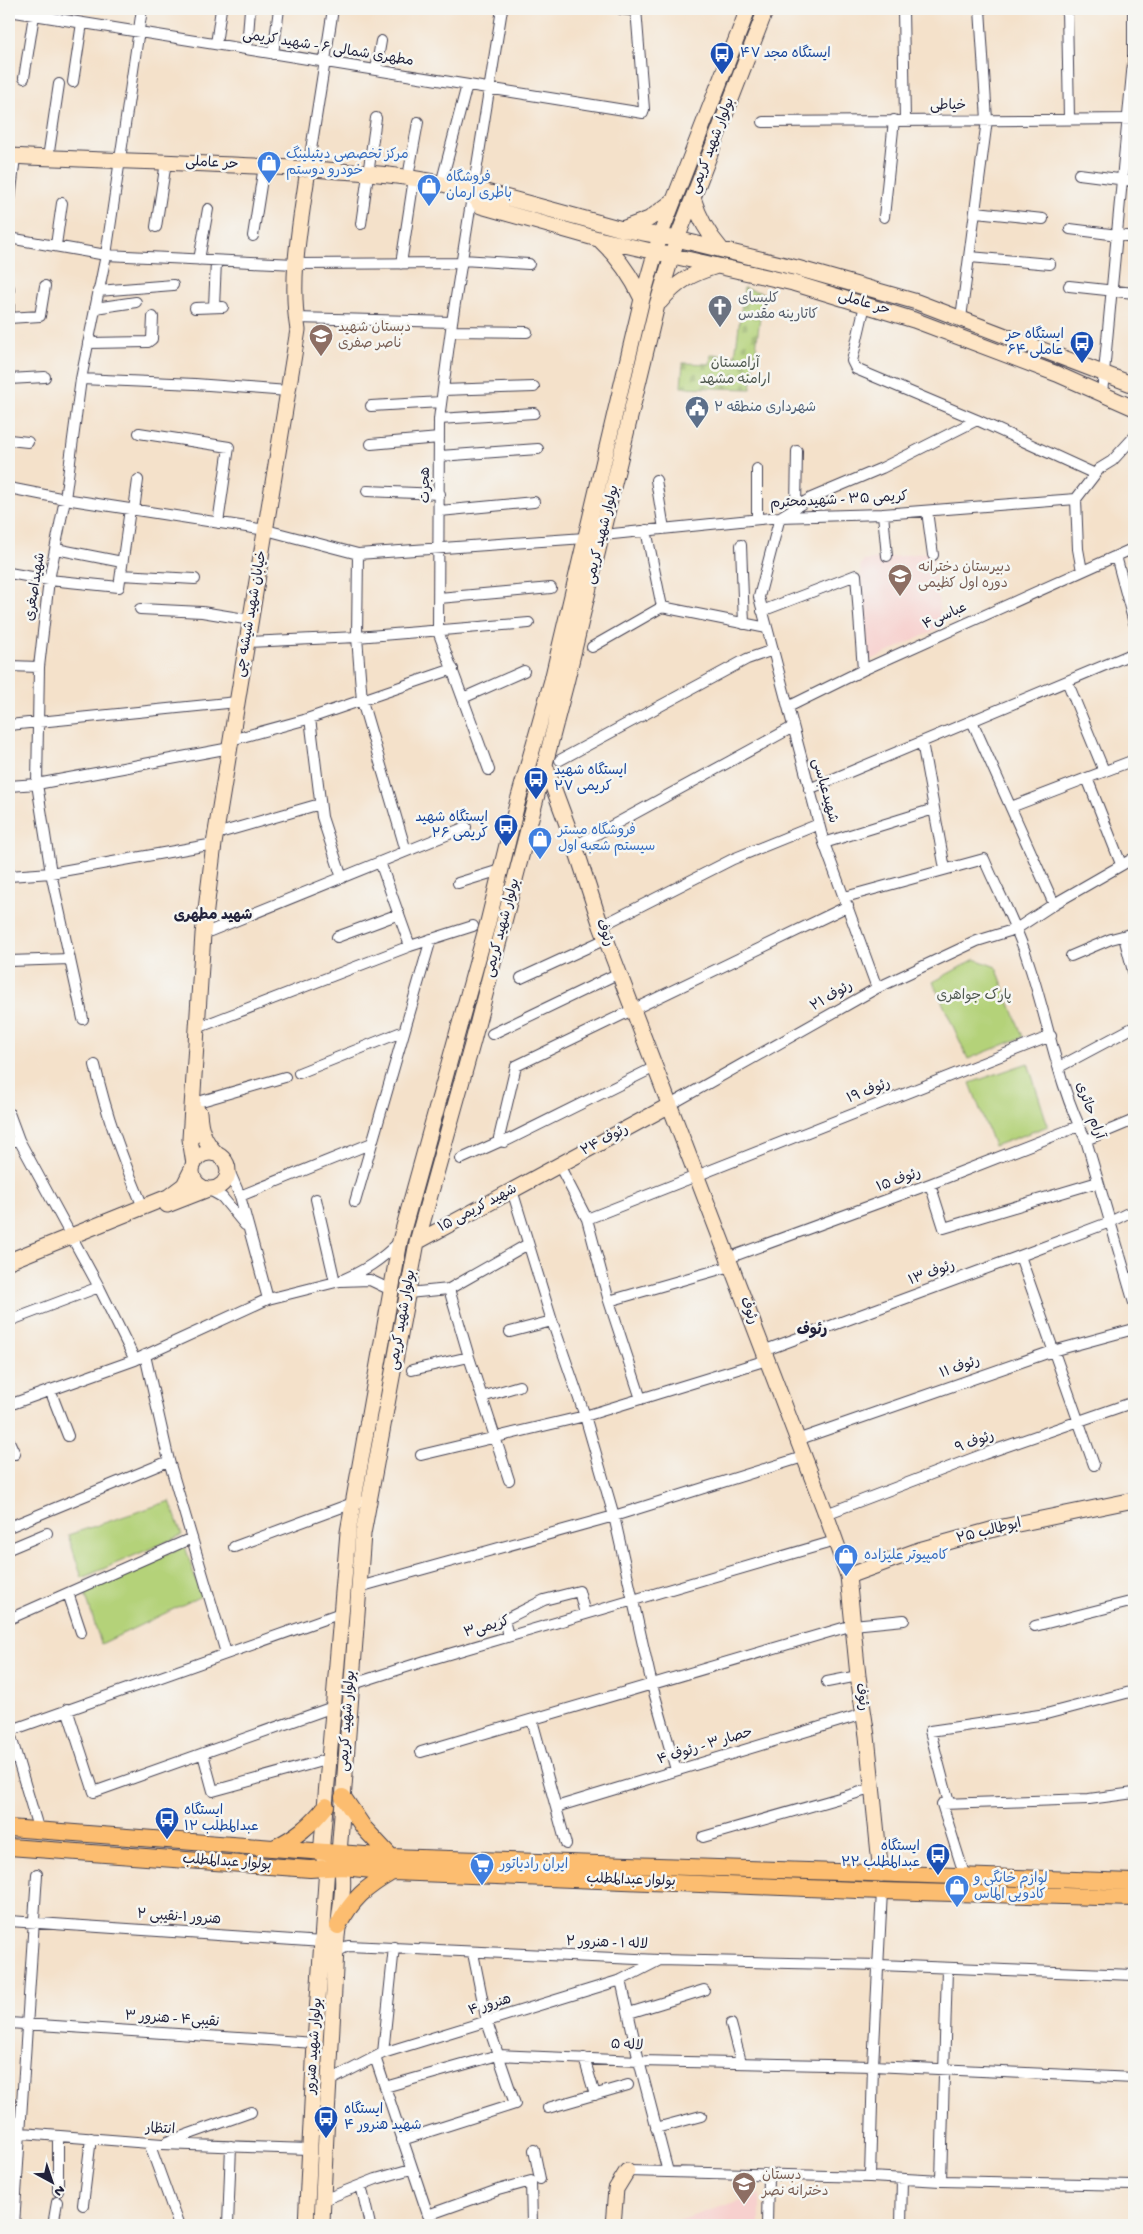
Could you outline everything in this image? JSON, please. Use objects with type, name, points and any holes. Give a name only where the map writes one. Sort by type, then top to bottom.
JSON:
[{"type":"main road","name":"بولوار شهید کریمی","points":[[333,1860],[343,1796],[363,1534],[417,1242],[473,1041],[545,765],[585,538],[642,299],[660,236],[748,9]]},
{"type":"main road","name":"بولوار شهید کریمی","points":[[333,1860],[326,1806],[348,1532],[400,1241],[486,931],[500,870],[603,535],[657,305],[671,256],[766,9]]},
{"type":"main road","name":"حر عاملی","points":[[12,156],[264,166],[368,173],[441,184],[472,194],[486,192],[622,229],[677,239],[797,268],[910,300],[1134,385]]},
{"type":"main road","name":"خیابان شهید شیشه چی","points":[[193,1167],[190,1139],[203,934],[215,839],[298,330],[295,264],[308,169]]},
{"type":"main road","name":"حر عاملی","points":[[472,194],[481,206],[598,239],[793,283],[914,320],[1057,374],[1134,408]]},
{"type":"main road","points":[[693,198],[698,215],[708,235],[721,249]]},
{"type":"main road","points":[[622,229],[649,219],[673,202]]},
{"type":"main road","points":[[598,239],[617,255],[632,276],[642,299]]},
{"type":"main road","points":[[657,305],[673,286],[694,273],[718,266]]},
{"type":"main road","name":"رئوف","points":[[545,765],[575,846],[603,932],[848,1576],[881,1874]]},
{"type":"main road","name":"خیابان شهید شیشه چی","points":[[196,1060],[201,1131],[205,1140],[217,1154]]},
{"type":"main road","name":"رئوف ۲۴","points":[[539,1176],[670,1105]]},
{"type":"main road","points":[[9,1261],[71,1238],[140,1216],[208,1189],[218,1188],[225,1182],[228,1168],[225,1160],[217,1154],[203,1154],[193,1167],[184,1185],[177,1191],[71,1238]]},
{"type":"main road","points":[[193,1167],[196,1182],[208,1189]]},
{"type":"main road","name":"شهید کریمی ۱۵","points":[[417,1242],[539,1176]]},
{"type":"main road","name":"ابوطالب ۲۵","points":[[848,1576],[919,1550],[998,1528],[1134,1500]]},
{"type":"main road","points":[[338,1926],[348,1906],[392,1864],[364,1828],[343,1796]]},
{"type":"main road","points":[[273,1848],[294,1839],[306,1829],[326,1806]]},
{"type":"main road","name":"بولوار عبدالمطلب","points":[[9,1828],[273,1848],[333,1860],[392,1864],[882,1891],[1134,1898]]},
{"type":"main road","name":"بولوار عبدالمطلب","points":[[9,1847],[310,1868],[333,1860]]},
{"type":"main road","name":"بولوار شهید هنرور","points":[[322,2225],[338,1926],[333,1860]]},
{"type":"main road","name":"بولوار شهید هنرور","points":[[306,2225],[315,2042],[323,1942],[333,1860]]},
{"type":"main road","name":"بولوار عبدالمطلب","points":[[392,1864],[881,1874],[1134,1882]]},
{"type":"main road","points":[[613,2225],[616,2189],[627,2171]]},
{"type":"street","name":"شهیداصغری","points":[[83,1019],[51,873],[37,784],[40,667],[49,580],[65,499],[81,379],[106,255],[118,160],[142,9]]},
{"type":"street","points":[[216,44],[221,9]]},
{"type":"street","points":[[246,50],[250,9]]},
{"type":"street","points":[[273,54],[279,9]]},
{"type":"street","points":[[308,169],[333,9]]},
{"type":"street","name":"هجرت","points":[[489,770],[438,631],[440,549],[439,418],[451,326],[502,9]]},
{"type":"street","points":[[621,9],[636,10]]},
{"type":"street","points":[[884,217],[900,120],[903,9]]},
{"type":"street","points":[[961,318],[987,120],[980,9]]},
{"type":"street","points":[[1067,9],[1069,119]]},
{"type":"street","points":[[1102,394],[1122,180],[1131,118],[1133,9]]},
{"type":"street","name":"مطهری شمالی ۶ - شهید کریمی","points":[[9,11],[23,11],[34,15],[246,50],[643,113],[636,10]]},
{"type":"street","points":[[24,78],[34,15]]},
{"type":"street","points":[[73,82],[82,23]]},
{"type":"street","points":[[376,70],[381,41]]},
{"type":"street","points":[[48,158],[59,84]]},
{"type":"street","points":[[441,184],[467,85]]},
{"type":"street","points":[[361,224],[376,118]]},
{"type":"street","name":"خیاطی","points":[[763,122],[1131,118]]},
{"type":"street","points":[[401,264],[418,122]]},
{"type":"street","points":[[9,208],[12,156]]},
{"type":"street","points":[[156,227],[166,162]]},
{"type":"street","points":[[254,236],[264,166]]},
{"type":"street","points":[[1079,174],[1134,181]]},
{"type":"street","points":[[56,245],[62,203]]},
{"type":"street","points":[[199,260],[208,209]]},
{"type":"street","points":[[976,212],[1043,219]]},
{"type":"street","points":[[1070,229],[1134,237]]},
{"type":"street","points":[[9,238],[106,255],[216,261],[295,264],[462,262],[529,264]]},
{"type":"street","points":[[970,256],[1050,264]]},
{"type":"street","points":[[195,308],[218,307],[216,261]]},
{"type":"street","points":[[98,291],[173,285]]},
{"type":"street","points":[[9,318],[40,316],[45,286]]},
{"type":"street","points":[[1069,286],[1134,293]]},
{"type":"street","points":[[9,288],[9,310]]},
{"type":"street","points":[[95,308],[136,302]]},
{"type":"street","points":[[865,305],[852,360],[856,369],[977,420],[1095,474]]},
{"type":"street","points":[[88,343],[148,342],[152,339],[153,317]]},
{"type":"street","points":[[296,318],[375,320],[527,332]]},
{"type":"street","points":[[9,378],[45,377]]},
{"type":"street","points":[[81,379],[195,384],[288,391]]},
{"type":"street","points":[[443,390],[534,387]]},
{"type":"street","points":[[371,406],[441,402]]},
{"type":"street","points":[[439,418],[534,413]]},
{"type":"street","points":[[780,517],[811,498],[882,468],[977,420]]},
{"type":"street","points":[[139,433],[229,447],[218,523]]},
{"type":"street","points":[[1082,571],[1078,549],[1076,499],[1095,474],[1112,461],[1134,437]]},
{"type":"street","points":[[371,444],[439,438]]},
{"type":"street","points":[[9,440],[28,442]]},
{"type":"street","points":[[440,456],[538,449]]},
{"type":"street","points":[[796,507],[798,451]]},
{"type":"street","points":[[757,469],[758,519]]},
{"type":"street","points":[[9,572],[49,580],[119,587],[138,480]]},
{"type":"street","points":[[656,480],[664,528]]},
{"type":"street","points":[[9,488],[132,510],[266,530],[358,554],[585,538]]},
{"type":"street","points":[[367,491],[440,494]]},
{"type":"street","name":"کریمی ۳۵ - شهیدمحترم","points":[[603,535],[780,517],[884,514],[1076,499]]},
{"type":"street","points":[[440,511],[534,502]]},
{"type":"street","points":[[927,511],[933,555]]},
{"type":"street","points":[[884,514],[887,556]]},
{"type":"street","name":"شهیدعباسی","points":[[780,517],[758,598],[824,843],[877,988]]},
{"type":"street","points":[[646,530],[662,607]]},
{"type":"street","points":[[741,545],[744,624]]},
{"type":"street","name":"عباسی۴","points":[[788,707],[863,670],[1134,548]]},
{"type":"street","points":[[56,549],[122,562]]},
{"type":"street","points":[[358,554],[357,637],[362,701],[406,851]]},
{"type":"street","points":[[1116,556],[1134,623]]},
{"type":"street","points":[[121,575],[196,579]]},
{"type":"street","points":[[762,611],[856,575],[863,670]]},
{"type":"street","points":[[439,598],[551,588]]},
{"type":"street","points":[[592,648],[662,607],[767,628]]},
{"type":"street","points":[[140,609],[202,612],[251,620]]},
{"type":"street","points":[[247,642],[357,637],[529,623]]},
{"type":"street","points":[[560,760],[747,659],[772,650]]},
{"type":"street","points":[[809,789],[1134,653]]},
{"type":"street","points":[[9,666],[40,667]]},
{"type":"street","points":[[9,786],[37,784],[230,744],[453,670]]},
{"type":"street","points":[[463,698],[524,671]]},
{"type":"street","points":[[1067,681],[1104,771]]},
{"type":"street","points":[[9,725],[237,702]]},
{"type":"street","points":[[310,718],[322,817],[342,878]]},
{"type":"street","points":[[972,721],[1054,904]]},
{"type":"street","points":[[575,846],[793,728]]},
{"type":"street","points":[[501,1141],[499,1138],[513,1070],[520,1064],[682,987],[846,901],[944,869],[922,742]]},
{"type":"street","points":[[1011,807],[1134,760]]},
{"type":"street","points":[[1087,778],[1122,864]]},
{"type":"street","points":[[9,876],[51,873],[215,839],[320,804]]},
{"type":"street","points":[[824,843],[934,809]]},
{"type":"street","points":[[521,978],[733,859],[819,824]]},
{"type":"street","points":[[203,934],[466,827]]},
{"type":"street","name":"رئوف ۲۱","points":[[670,1105],[877,988],[977,941],[1016,930],[1054,904],[1134,858]]},
{"type":"street","name":"آرام حائری","points":[[944,869],[984,859],[1016,930],[1027,956],[1059,1067],[1079,1126],[1086,1140],[1134,1302]]},
{"type":"street","points":[[380,862],[410,946]]},
{"type":"street","points":[[458,883],[500,870]]},
{"type":"street","points":[[337,937],[399,914]]},
{"type":"street","points":[[197,1028],[410,946],[473,926]]},
{"type":"street","points":[[1070,956],[1111,939],[1134,933]]},
{"type":"street","points":[[1124,937],[1134,975]]},
{"type":"street","points":[[356,1202],[431,939]]},
{"type":"street","points":[[9,961],[70,959]]},
{"type":"street","points":[[492,1034],[619,972]]},
{"type":"street","points":[[1059,1067],[1134,1027]]},
{"type":"street","points":[[300,1072],[404,1031]]},
{"type":"street","name":"رئوف ۱۹","points":[[587,1219],[1051,1036]]},
{"type":"street","points":[[95,1065],[105,1108],[118,1147],[143,1207]]},
{"type":"street","points":[[461,1159],[501,1141],[504,1142],[655,1067]]},
{"type":"street","points":[[198,1102],[285,1077]]},
{"type":"street","points":[[9,1113],[14,1141],[140,1358],[226,1653]]},
{"type":"street","points":[[1086,1140],[1134,1120]]},
{"type":"street","name":"رئوف ۱۵","points":[[609,1301],[729,1262],[1079,1126]]},
{"type":"street","points":[[240,1196],[372,1143]]},
{"type":"street","points":[[559,1165],[587,1219],[609,1301],[641,1399]]},
{"type":"street","points":[[228,1168],[240,1196],[268,1299]]},
{"type":"street","points":[[930,1184],[944,1228],[1098,1182]]},
{"type":"street","points":[[208,1189],[222,1197],[249,1230]]},
{"type":"street","points":[[512,1190],[552,1321],[585,1416],[614,1516],[652,1686],[676,1770]]},
{"type":"street","points":[[316,1198],[338,1282]]},
{"type":"street","name":"رئوف ۱۳","points":[[421,1455],[585,1416],[641,1399],[765,1356],[1110,1222],[1134,1210]]},
{"type":"street","points":[[9,1405],[140,1358],[268,1299],[338,1282],[363,1272],[383,1258],[400,1241]]},
{"type":"street","points":[[408,1293],[449,1290],[528,1244]]},
{"type":"street","points":[[1020,1256],[1094,1465]]},
{"type":"street","points":[[338,1282],[370,1280],[391,1290]]},
{"type":"street","points":[[9,1321],[99,1287]]},
{"type":"street","points":[[449,1290],[509,1480]]},
{"type":"street","points":[[510,1332],[552,1321]]},
{"type":"street","name":"رئوف ۱۱","points":[[797,1440],[1053,1351],[1134,1329]]},
{"type":"street","points":[[412,1370],[469,1357]]},
{"type":"street","points":[[482,1397],[519,1386]]},
{"type":"street","points":[[50,1390],[68,1436]]},
{"type":"street","name":"رئوف ۹","points":[[826,1514],[984,1454],[1134,1402]]},
{"type":"street","points":[[9,1441],[15,1454]]},
{"type":"street","points":[[359,1587],[614,1516],[803,1457]]},
{"type":"street","points":[[9,1527],[169,1461]]},
{"type":"street","points":[[234,1547],[353,1503],[370,1501]]},
{"type":"street","points":[[9,1549],[47,1533]]},
{"type":"street","points":[[9,1619],[192,1538]]},
{"type":"street","name":"کریمی۳","points":[[350,1685],[508,1636],[835,1541]]},
{"type":"street","points":[[508,1636],[504,1620],[544,1600],[579,1591],[585,1614]]},
{"type":"street","points":[[68,1593],[81,1632]]},
{"type":"street","points":[[1035,1626],[1134,1601]]},
{"type":"street","points":[[39,1831],[9,1730],[341,1613]]},
{"type":"street","points":[[421,1752],[652,1686],[853,1625],[904,1620]]},
{"type":"street","points":[[827,1682],[858,1676]]},
{"type":"street","points":[[965,1877],[930,1731],[1046,1714],[1134,1691]]},
{"type":"street","points":[[67,1709],[94,1792],[333,1707]]},
{"type":"street","name":"حصار ۳ - رئوف ۴","points":[[556,1807],[863,1714]]},
{"type":"street","points":[[532,1720],[566,1844]]},
{"type":"street","points":[[203,1754],[214,1791],[329,1759]]},
{"type":"street","points":[[703,1837],[871,1789]]},
{"type":"street","points":[[946,1804],[1090,1799],[1134,1793]]},
{"type":"street","points":[[14,2225],[37,1874]]},
{"type":"street","points":[[870,2177],[873,2066],[882,1891]]},
{"type":"street","name":"هنرور ۱-نقیبی ۲","points":[[9,1921],[323,1942]]},
{"type":"street","name":"لاله ۱ - هنرور ۲","points":[[336,1952],[348,1946],[394,1947],[473,1953],[659,1960],[879,1965],[1134,1975]]},
{"type":"street","points":[[394,1947],[379,2055],[384,2087],[428,2215],[498,2190],[535,2180]]},
{"type":"street","points":[[402,2140],[515,2104],[487,2022],[473,1953]]},
{"type":"street","name":"هنرور ۴","points":[[329,2081],[379,2055],[621,1980],[659,1960]]},
{"type":"street","points":[[940,2182],[947,1968]]},
{"type":"street","points":[[621,1980],[639,2060],[668,2172]]},
{"type":"street","points":[[629,2013],[704,1990]]},
{"type":"street","name":"نقیبی۴ - هنرور ۳","points":[[9,2023],[315,2042]]},
{"type":"street","points":[[731,2024],[741,2062]]},
{"type":"street","name":"لاله ۵","points":[[384,2087],[498,2055],[873,2066],[1134,2078]]},
{"type":"street","points":[[584,2058],[595,2095]]},
{"type":"street","points":[[548,2108],[628,2086]]},
{"type":"street","points":[[162,2144],[251,2112]]},
{"type":"street","points":[[656,2128],[701,2116]]},
{"type":"street","name":"انتظار","points":[[9,2132],[162,2144],[310,2148]]},
{"type":"street","points":[[58,2136],[58,2191]]},
{"type":"street","points":[[83,2205],[92,2138]]},
{"type":"street","points":[[150,2143],[178,2223]]},
{"type":"street","points":[[228,2225],[231,2146]]},
{"type":"street","points":[[532,2225],[535,2180],[534,2150]]},
{"type":"street","points":[[323,2200],[361,2185],[411,2169]]},
{"type":"street","points":[[627,2171],[870,2177],[940,2182],[1134,2186]]},
{"type":"street","points":[[767,2225],[768,2174]]},
{"type":"street","points":[[900,2225],[902,2179]]},
{"type":"street","points":[[361,2185],[368,2225]]},
{"type":"street","points":[[53,2225],[58,2202]]},
{"type":"shaded area","name":"دبیرستان دخترانه دوره اول کظیمی","points":[[929,552],[933,561],[942,627],[869,661],[860,567],[863,561]]},
{"type":"shaded area","name":"دبستان دخترانه نصر","points":[[760,2194],[760,2225],[664,2225],[693,2216]]},
{"type":"green space","name":"آرامستان ارامنه مشهد","points":[[744,288],[763,293],[751,389],[681,387],[683,363],[710,364],[711,354],[735,356]]},
{"type":"green space","name":"پارک جواهری","points":[[975,959],[996,967],[1023,1037],[968,1059],[933,982]]},
{"type":"green space","points":[[1028,1063],[1048,1126],[994,1146],[970,1083]]},
{"type":"green space","points":[[170,1501],[182,1535],[82,1578],[68,1535]]},
{"type":"green space","points":[[185,1546],[201,1596],[101,1644],[84,1590]]},
{"type":"place","name":"ایستگاه مجد ۴۷","points":[[722,75]]},
{"type":"place","name":"مرکز تخصصی دیتیلینگ خودرو دوستم","points":[[269,184]]},
{"type":"place","name":"فروشگاه باطری ارمان","points":[[429,207]]},
{"type":"place","name":"کلیسای کاتارینه مقدس","points":[[720,328]]},
{"type":"place","name":"دبستان شهید ناصر صفری","points":[[321,357]]},
{"type":"place","name":"ایستگاه حر عاملی ۶۴","points":[[1082,364]]},
{"type":"place","name":"شهرداری منطقه ۲","points":[[697,429]]},
{"type":"place","name":"دبیرستان دخترانه دوره اول کظیمی","points":[[900,597]]},
{"type":"place","name":"ایستگاه شهید کریمی ۲۷","points":[[536,800]]},
{"type":"place","name":"ایستگاه شهید کریمی ۲۶","points":[[506,847]]},
{"type":"place","name":"فروشگاه مستر سیستم شعبه اول","points":[[540,860]]},
{"type":"place","name":"کامپیوتر علیزاده","points":[[846,1577]]},
{"type":"place","name":"ایستگاه عبدالمطلب ۱۲","points":[[167,1840]]},
{"type":"place","name":"ایستگاه عبدالمطلب ۲۲","points":[[938,1876]]},
{"type":"place","name":"ایران رادیاتور","points":[[482,1886]]},
{"type":"place","name":"لوازم خانگی و کادویی الماس","points":[[957,1908]]},
{"type":"place","name":"ایستگاه شهید هنرور ۴","points":[[326,2139]]},
{"type":"place","name":"دبستان دخترانه نصر","points":[[744,2205]]},
{"type":"district","name":"شهید مطهری","points":[[213,916]]},
{"type":"district","name":"رئوف","points":[[812,1331]]}]
